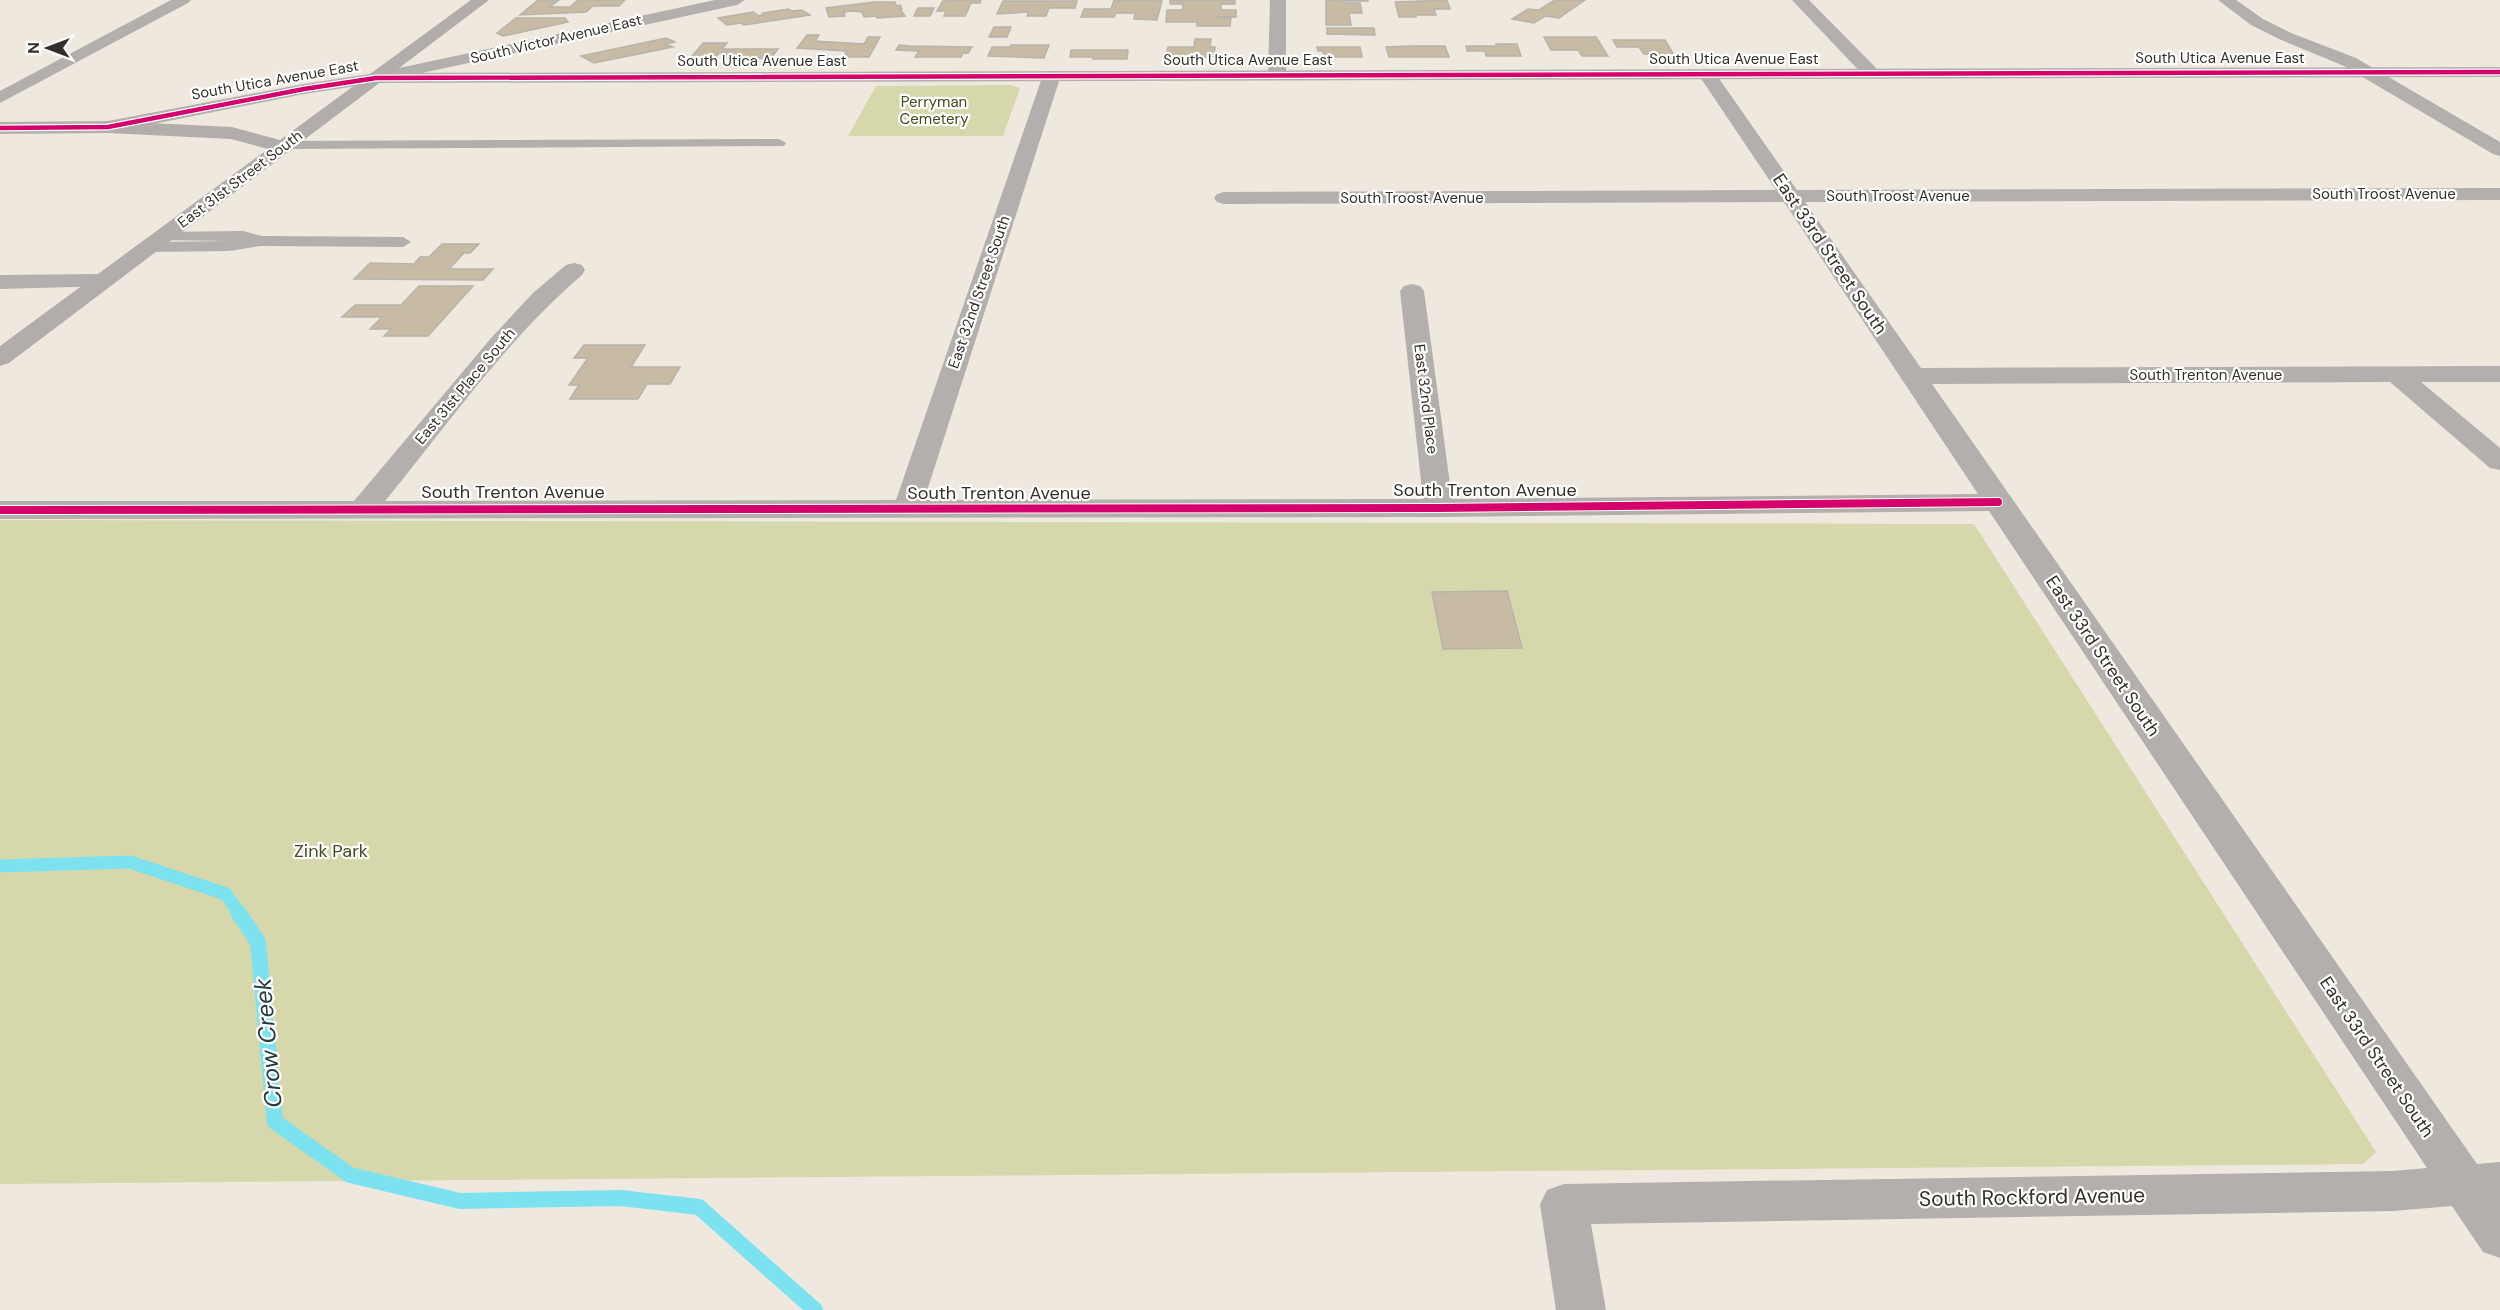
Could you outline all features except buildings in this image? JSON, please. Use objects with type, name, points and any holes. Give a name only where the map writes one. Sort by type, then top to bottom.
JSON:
[{"type":"main road","name":"East 31st Street South","points":[[0,358],[481,0]]},
{"type":"main road","points":[[108,127],[232,133],[285,146]]},
{"type":"street","points":[[0,98],[183,0]]},
{"type":"street","name":"South Victor Avenue East","points":[[376,78],[736,0]]},
{"type":"street","points":[[1277,75],[1278,0]]},
{"type":"street","points":[[1800,0],[1872,74]]},
{"type":"street","points":[[2226,0],[2257,22],[2276,32],[2369,72],[2500,150]]},
{"type":"street","name":"South Utica Avenue East","points":[[0,128],[108,127],[304,89],[376,78],[2500,72]]},
{"type":"street","name":"East 33rd Street South","points":[[1707,74],[1998,502],[2482,1184],[2500,1237]]},
{"type":"street","name":"East 32nd Street South","points":[[907,509],[1052,75]]},
{"type":"street","name":"South Troost Avenue","points":[[1224,198],[2500,194]]},
{"type":"street","name":"East 31st Place South","points":[[363,509],[509,334],[541,298],[574,270]]},
{"type":"street","points":[[0,282],[102,281]]},
{"type":"street","name":"East 32nd Place","points":[[1412,291],[1439,508]]},
{"type":"street","points":[[2396,374],[2500,462]]},
{"type":"street","name":"South Trenton Avenue","points":[[1911,376],[2500,374]]},
{"type":"street","name":"South Trenton Avenue","points":[[0,510],[1439,508],[1998,502]]},
{"type":"street","name":"South Rockford Avenue","points":[[1581,1310],[1563,1204],[2393,1191],[2482,1184]]},
{"type":"lane","points":[[285,146],[779,143]]},
{"type":"lane","points":[[156,242],[229,246],[261,241],[403,242]]},
{"type":"green space","name":"Perryman Cemetery","points":[[1011,85],[1020,88],[1003,136],[848,136],[876,86]]},
{"type":"green space","name":"Zink Park","points":[[0,520],[1974,524],[2376,1152],[2363,1164],[0,1184]]},
{"type":"waterway","name":"Crow Creek","points":[[0,866],[130,862],[226,894],[239,913]]},
{"type":"waterway","name":"Crow Creek","points":[[238,912],[258,942],[275,1122],[350,1175],[460,1201],[621,1198],[699,1207],[815,1310]]},
{"type":"cycle path","points":[[0,128],[108,127],[304,89],[376,78],[2500,72]]},
{"type":"cycle path","points":[[0,510],[1439,508],[1998,502]]}]
